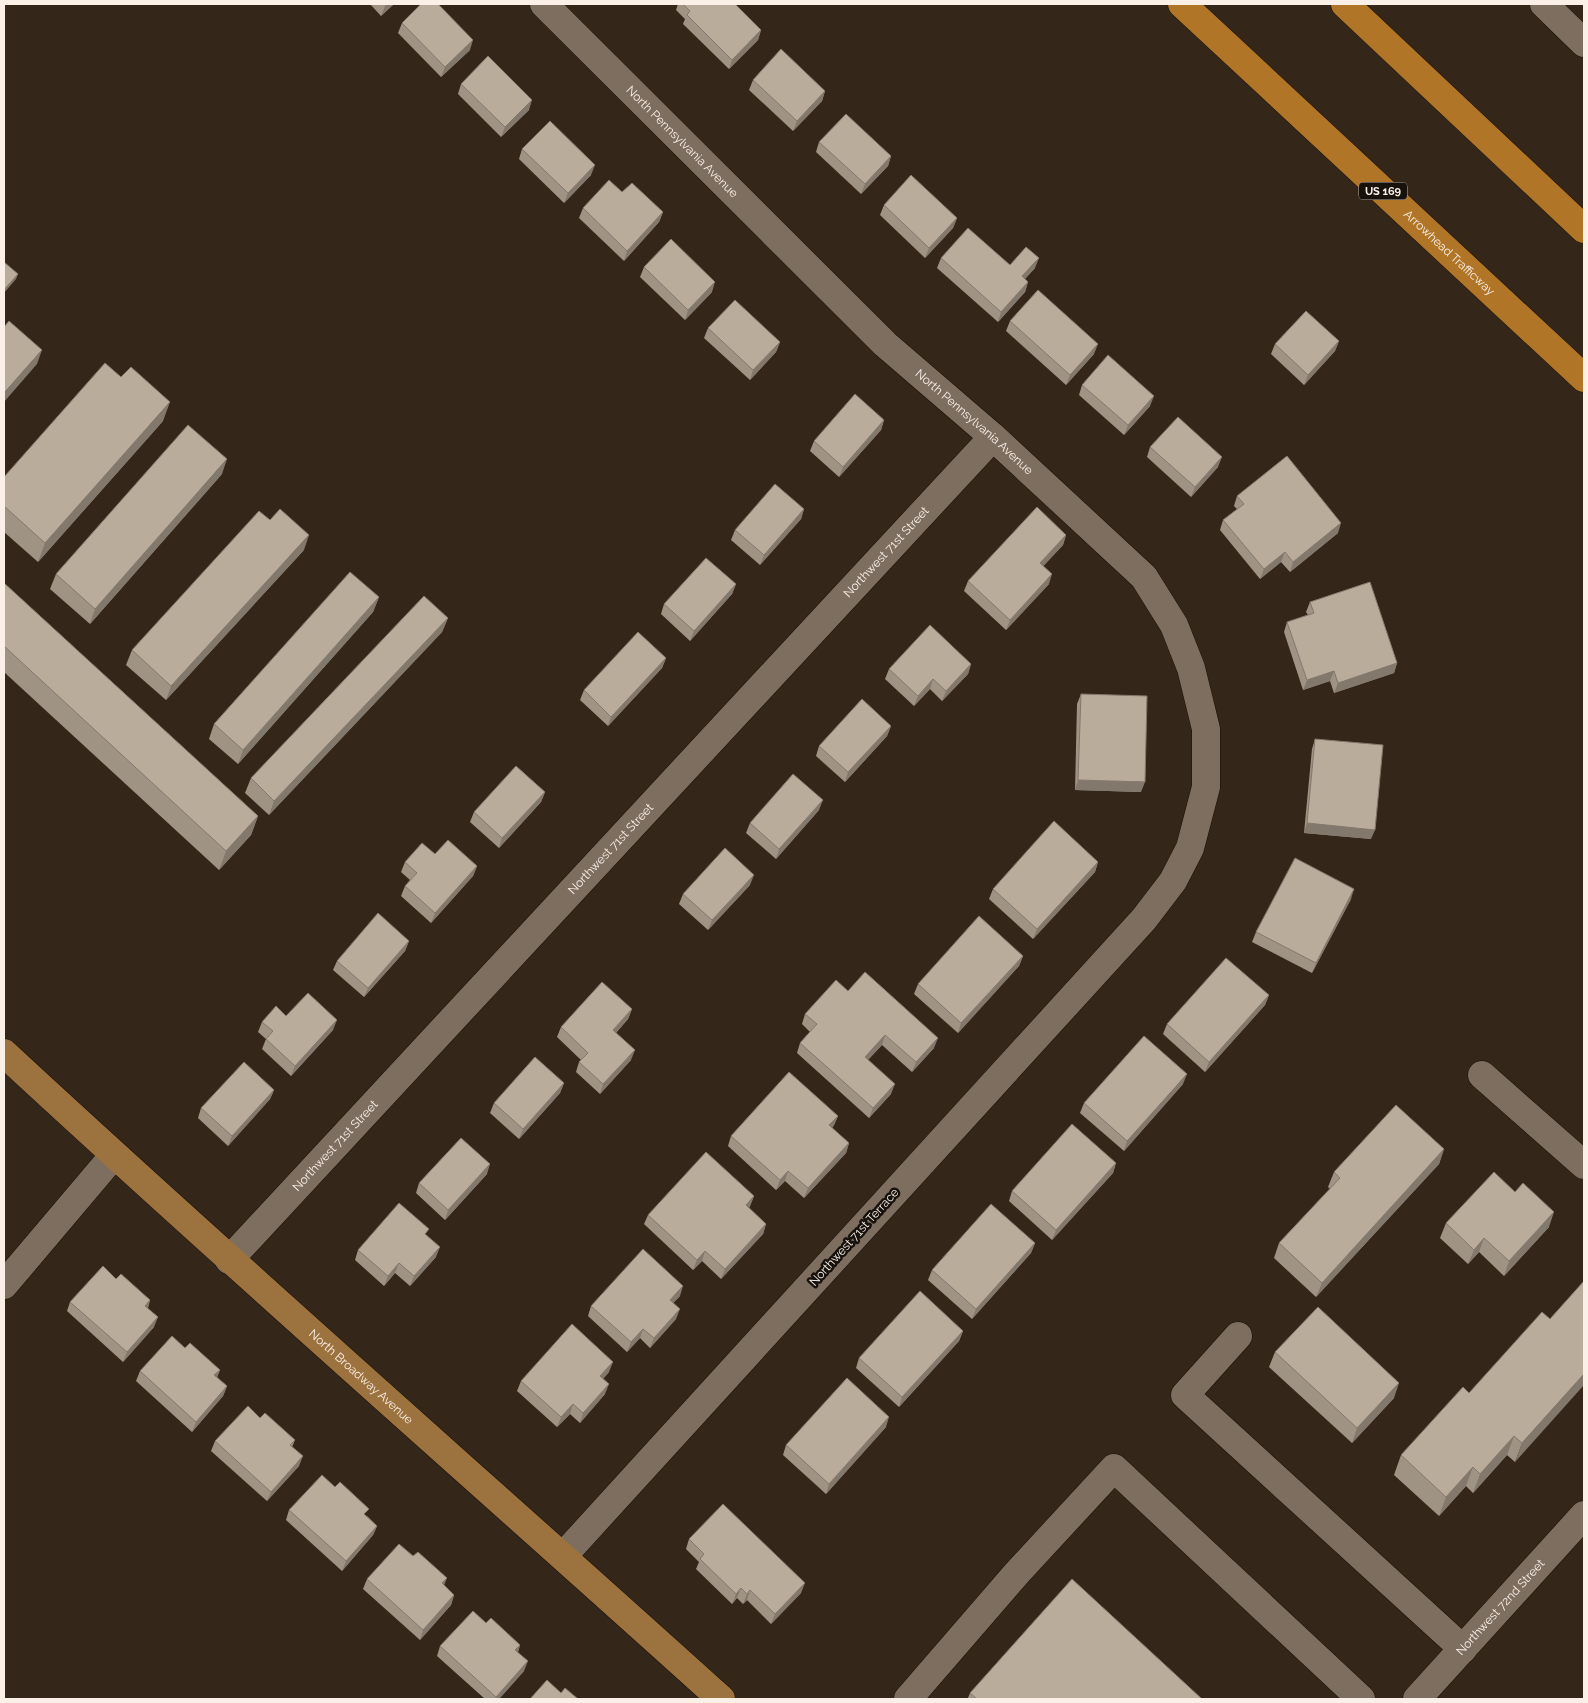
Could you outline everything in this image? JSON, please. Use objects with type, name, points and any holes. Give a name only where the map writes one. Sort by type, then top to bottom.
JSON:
[{"type":"highway","name":"Arrowhead Trafficway","points":[[1182,4],[1584,378]]},
{"type":"highway","points":[[1345,4],[1584,229]]},
{"type":"main road","name":"North Broadway Avenue","points":[[4,1053],[229,1260],[563,1556],[721,1699]]},
{"type":"street","name":"North Pennsylvania Avenue","points":[[544,4],[885,344],[992,437],[1144,577],[1174,625],[1190,668],[1206,729],[1206,787],[1190,848],[1173,881],[1144,919]]},
{"type":"street","points":[[1544,4],[1584,43]]},
{"type":"street","name":"Northwest 71st Street","points":[[229,1260],[992,437]]},
{"type":"street","name":"Northwest 71st Terrace","points":[[563,1556],[1144,919]]},
{"type":"street","points":[[1482,1076],[1584,1165]]},
{"type":"street","points":[[4,1285],[114,1155]]},
{"type":"street","points":[[1238,1336],[1185,1395],[1463,1649]]},
{"type":"street","points":[[908,1699],[1017,1573],[1114,1468],[1349,1695]]},
{"type":"street","name":"Northwest 72nd Street","points":[[1417,1699],[1584,1516]]},
{"type":"building","points":[[421,4],[438,4],[473,40],[445,67],[402,23]]},
{"type":"building","points":[[683,4],[735,4],[761,30],[732,60],[687,15],[690,11]]},
{"type":"building","points":[[781,49],[825,91],[797,121],[753,80]]},
{"type":"building","points":[[488,56],[532,100],[505,127],[461,84]]},
{"type":"building","points":[[846,114],[891,156],[865,184],[819,142]]},
{"type":"building","points":[[550,121],[595,165],[568,193],[522,149]]},
{"type":"building","points":[[911,175],[957,218],[929,248],[884,205]]},
{"type":"building","points":[[609,180],[622,192],[632,183],[663,212],[627,251],[583,208]]},
{"type":"building","points":[[968,228],[1010,265],[1026,247],[1039,258],[1022,276],[1028,282],[1001,312],[941,258]]},
{"type":"building","points":[[671,239],[715,282],[688,310],[644,267]]},
{"type":"building","points":[[4,262],[18,274],[4,290]]},
{"type":"building","points":[[1038,290],[1098,344],[1070,375],[1010,321]]},
{"type":"building","points":[[735,300],[780,342],[753,370],[708,328]]},
{"type":"building","points":[[1306,311],[1339,341],[1308,375],[1275,344]]},
{"type":"building","points":[[9,321],[42,350],[4,393],[4,327]]},
{"type":"building","points":[[1108,355],[1154,396],[1128,425],[1082,385]]},
{"type":"building","points":[[105,363],[121,377],[131,367],[170,402],[45,543],[4,506],[4,477]]},
{"type":"building","points":[[855,394],[884,420],[843,467],[814,441]]},
{"type":"building","points":[[1178,417],[1222,457],[1195,487],[1150,447]]},
{"type":"building","points":[[188,425],[227,459],[95,609],[56,574]]},
{"type":"building","points":[[1287,456],[1341,523],[1293,562],[1285,552],[1264,569],[1223,520],[1244,504],[1237,496]]},
{"type":"building","points":[[775,484],[804,509],[764,555],[735,530]]},
{"type":"building","points":[[1037,507],[1066,535],[1040,563],[1052,574],[1010,620],[968,581]]},
{"type":"building","points":[[280,509],[309,535],[171,686],[132,650],[259,511],[270,520]]},
{"type":"building","points":[[706,558],[736,584],[694,631],[664,604]]},
{"type":"building","points":[[350,572],[379,597],[243,750],[214,724]]},
{"type":"building","points":[[1370,582],[1397,663],[1338,683],[1334,671],[1307,680],[1287,622],[1314,613],[1310,602]]},
{"type":"building","points":[[4,583],[258,816],[226,851],[4,646]]},
{"type":"building","points":[[424,596],[448,618],[274,801],[251,778]]},
{"type":"building","points":[[930,625],[971,664],[946,691],[933,679],[918,696],[889,669]]},
{"type":"building","points":[[638,632],[666,658],[611,717],[584,690]]},
{"type":"building","points":[[1081,694],[1147,696],[1145,782],[1078,780]]},
{"type":"building","points":[[862,699],[891,726],[848,772],[819,746]]},
{"type":"building","points":[[1315,739],[1383,745],[1375,830],[1307,823]]},
{"type":"building","points":[[516,766],[545,792],[502,838],[474,812]]},
{"type":"building","points":[[793,774],[823,800],[779,849],[750,823]]},
{"type":"building","points":[[1054,821],[1098,862],[1037,929],[993,889]]},
{"type":"building","points":[[448,840],[477,866],[435,913],[405,886],[417,873],[405,862],[422,843],[435,854]]},
{"type":"building","points":[[725,848],[754,875],[712,920],[683,894]]},
{"type":"building","points":[[1295,858],[1354,889],[1316,963],[1256,932]]},
{"type":"building","points":[[378,913],[409,941],[368,988],[337,961]]},
{"type":"building","points":[[979,916],[1023,956],[961,1023],[918,984]]},
{"type":"building","points":[[1226,958],[1269,995],[1209,1062],[1167,1024]]},
{"type":"building","points":[[865,972],[938,1038],[916,1062],[885,1035],[865,1057],[895,1084],[873,1108],[800,1043],[817,1024],[805,1014],[836,980],[848,991]]},
{"type":"building","points":[[602,982],[632,1009],[613,1030],[635,1050],[603,1084],[579,1062],[588,1053],[561,1027]]},
{"type":"building","points":[[308,993],[337,1020],[295,1066],[266,1039],[273,1031],[262,1022],[276,1006],[286,1016]]},
{"type":"building","points":[[1144,1036],[1187,1074],[1127,1141],[1084,1103]]},
{"type":"building","points":[[535,1057],[564,1083],[523,1129],[494,1103]]},
{"type":"building","points":[[244,1062],[274,1090],[232,1136],[201,1108]]},
{"type":"building","points":[[789,1072],[838,1116],[829,1125],[849,1143],[808,1188],[788,1171],[780,1180],[731,1136]]},
{"type":"building","points":[[1396,1105],[1444,1149],[1322,1283],[1279,1243],[1340,1178],[1334,1172]]},
{"type":"building","points":[[1072,1124],[1116,1163],[1056,1230],[1012,1191]]},
{"type":"building","points":[[461,1138],[490,1164],[448,1210],[419,1183]]},
{"type":"building","points":[[706,1152],[754,1196],[746,1205],[766,1224],[725,1269],[705,1251],[697,1260],[648,1215]]},
{"type":"building","points":[[1494,1172],[1515,1192],[1523,1183],[1554,1212],[1509,1261],[1484,1238],[1474,1250],[1446,1223]]},
{"type":"building","points":[[399,1203],[429,1229],[425,1234],[440,1247],[414,1276],[399,1263],[388,1276],[358,1250]]},
{"type":"building","points":[[991,1204],[1035,1243],[976,1309],[932,1270]]},
{"type":"building","points":[[643,1249],[683,1286],[670,1300],[680,1309],[654,1338],[643,1329],[631,1342],[591,1306]]},
{"type":"building","points":[[103,1266],[116,1279],[121,1274],[150,1300],[145,1306],[158,1317],[127,1352],[70,1302]]},
{"type":"building","points":[[1584,1281],[1584,1374],[1522,1443],[1514,1436],[1480,1474],[1473,1467],[1446,1497],[1401,1455],[1463,1387],[1469,1393],[1542,1312],[1550,1319]]},
{"type":"building","points":[[920,1291],[963,1331],[902,1397],[859,1358]]},
{"type":"building","points":[[1318,1307],[1399,1383],[1357,1428],[1275,1352]]},
{"type":"building","points":[[572,1324],[613,1362],[600,1376],[609,1384],[583,1413],[573,1404],[561,1417],[521,1381]]},
{"type":"building","points":[[172,1336],[185,1348],[190,1343],[220,1370],[214,1375],[227,1386],[196,1422],[140,1371]]},
{"type":"building","points":[[847,1378],[889,1417],[829,1484],[786,1445]]},
{"type":"building","points":[[248,1406],[260,1418],[265,1413],[295,1440],[290,1445],[303,1456],[271,1492],[215,1441]]},
{"type":"building","points":[[322,1475],[335,1487],[340,1482],[369,1509],[364,1514],[377,1526],[346,1561],[289,1510]]},
{"type":"building","points":[[723,1504],[805,1583],[775,1614],[750,1590],[747,1594],[741,1588],[736,1594],[700,1559],[704,1554],[689,1539]]},
{"type":"building","points":[[399,1544],[413,1556],[418,1552],[447,1578],[442,1583],[454,1595],[423,1630],[367,1579]]},
{"type":"building","points":[[1072,1579],[1202,1699],[977,1699],[970,1693]]},
{"type":"building","points":[[473,1611],[486,1623],[491,1618],[520,1645],[515,1650],[528,1661],[496,1697],[440,1646]]},
{"type":"building","points":[[547,1680],[561,1693],[565,1688],[578,1699],[530,1699]]}]
